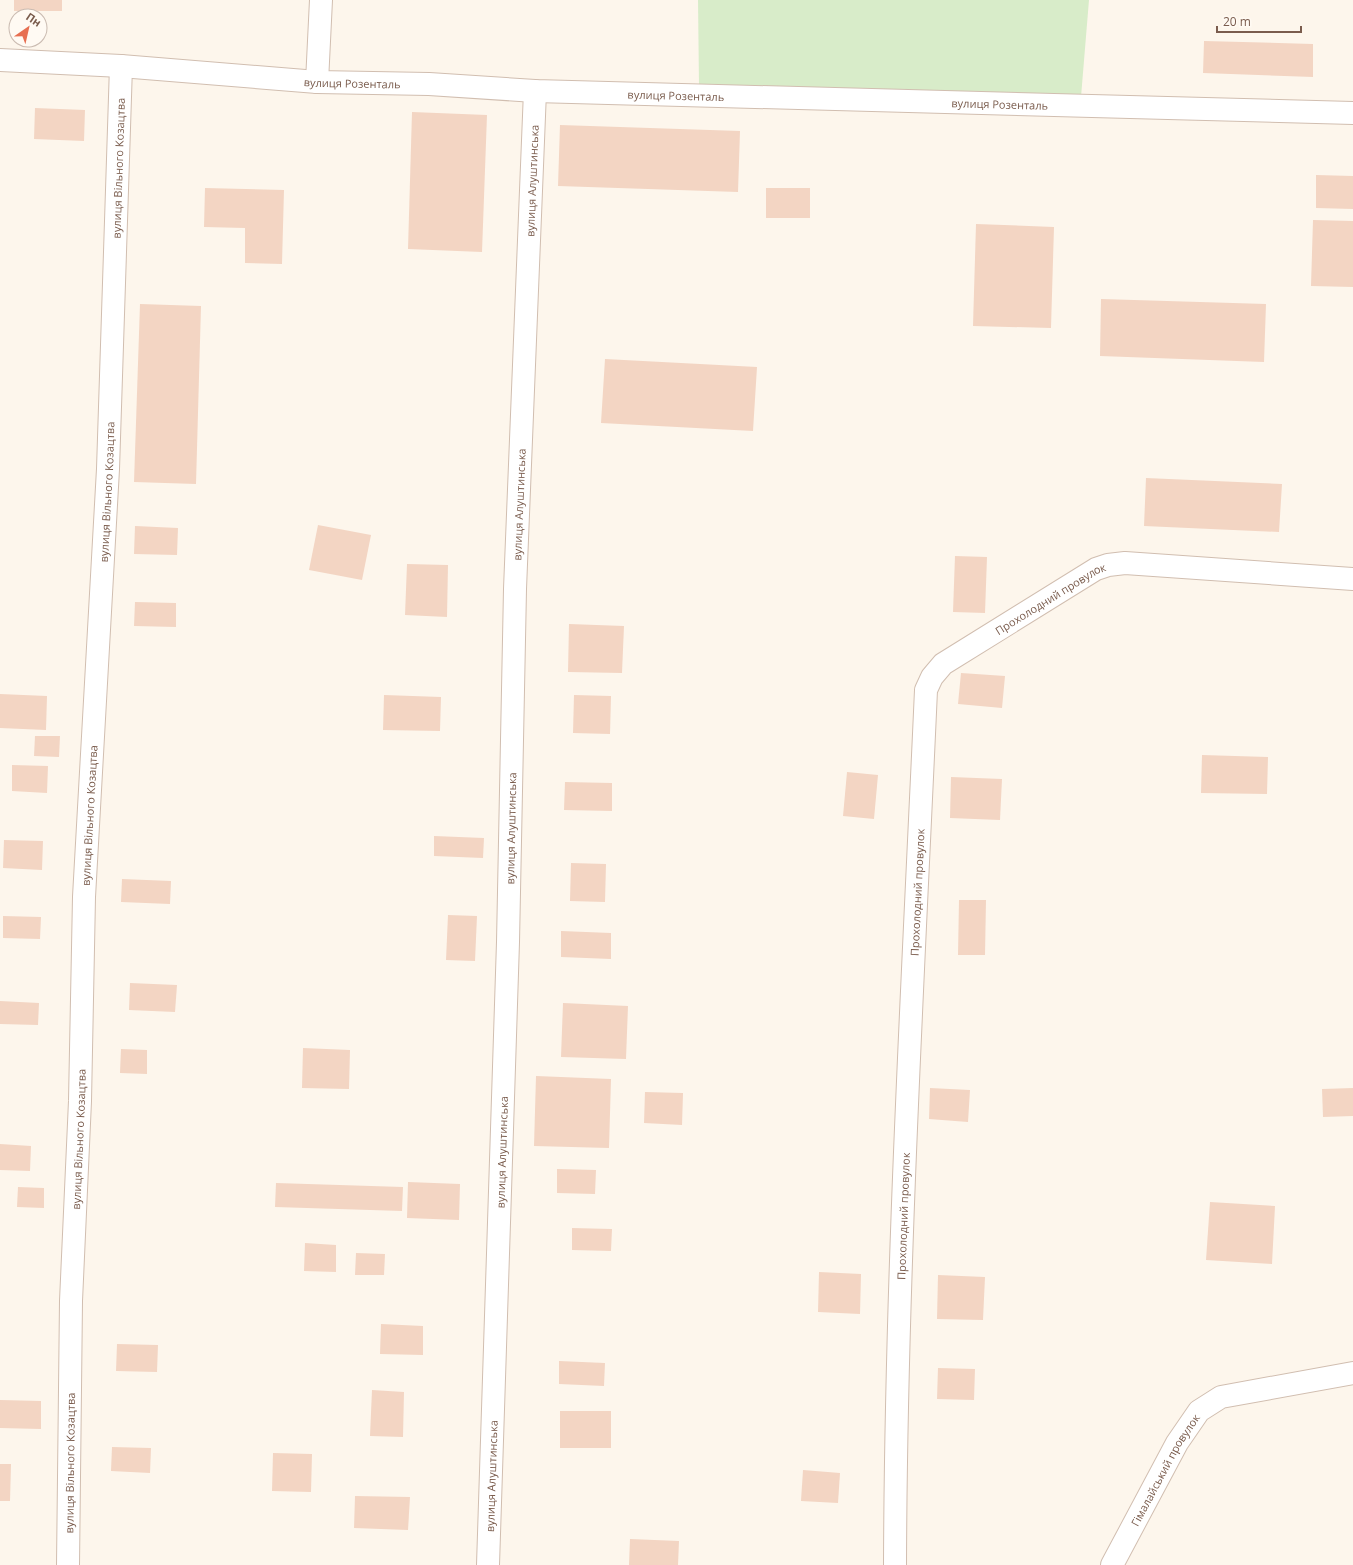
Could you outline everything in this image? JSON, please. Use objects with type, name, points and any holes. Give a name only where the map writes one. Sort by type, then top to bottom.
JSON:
[{"type":"street","points":[[317,82],[321,0]]},
{"type":"street","name":"вулиця Розенталь","points":[[0,60],[121,66],[317,82],[429,84],[536,91],[1353,113]]},
{"type":"street","name":"вулиця Вільного Козацтва","points":[[68,1565],[71,1301],[80,1101],[84,897],[108,469],[121,66]]},
{"type":"street","name":"вулиця Алуштинська","points":[[488,1565],[508,942],[515,589],[536,91]]},
{"type":"street","name":"Прохолодний провулок","points":[[895,1565],[903,1207],[926,690],[932,677],[944,664],[1096,569],[1108,565],[1125,563],[1353,579]]},
{"type":"street","name":"Гімалайський провулок","points":[[1112,1565],[1177,1443],[1199,1411],[1221,1397],[1353,1373]]},
{"type":"green space","points":[[698,0],[1089,0],[1081,97],[699,85]]},
{"type":"building","points":[[14,0],[62,0],[62,11],[48,11],[48,8],[14,8]]},
{"type":"building","points":[[1204,41],[1313,44],[1313,77],[1203,73]]},
{"type":"building","points":[[35,108],[85,110],[84,141],[34,139]]},
{"type":"building","points":[[412,112],[487,115],[482,252],[408,249]]},
{"type":"building","points":[[560,125],[740,131],[738,192],[558,186]]},
{"type":"building","points":[[1316,175],[1353,176],[1353,209],[1316,208]]},
{"type":"building","points":[[205,188],[284,190],[282,264],[245,263],[245,228],[204,227]]},
{"type":"building","points":[[766,188],[810,188],[810,218],[766,218]]},
{"type":"building","points":[[1313,220],[1353,221],[1353,287],[1311,286]]},
{"type":"building","points":[[976,224],[1054,227],[1051,328],[973,326]]},
{"type":"building","points":[[1101,299],[1266,304],[1264,362],[1100,356]]},
{"type":"building","points":[[140,304],[201,306],[196,484],[134,482]]},
{"type":"building","points":[[605,359],[757,367],[753,431],[601,423]]},
{"type":"building","points":[[1146,478],[1282,484],[1279,532],[1144,526]]},
{"type":"building","points":[[318,525],[371,535],[362,580],[309,570]]},
{"type":"building","points":[[135,526],[178,528],[177,555],[134,554]]},
{"type":"building","points":[[955,556],[987,557],[985,613],[953,612]]},
{"type":"building","points":[[407,564],[448,565],[447,617],[405,615]]},
{"type":"building","points":[[135,602],[176,603],[176,627],[134,626]]},
{"type":"building","points":[[569,624],[624,626],[622,673],[568,672]]},
{"type":"building","points":[[961,673],[1005,676],[1002,708],[958,704]]},
{"type":"building","points":[[0,694],[47,696],[46,730],[0,728]]},
{"type":"building","points":[[384,695],[441,697],[440,731],[383,730]]},
{"type":"building","points":[[574,695],[611,696],[610,734],[573,733]]},
{"type":"building","points":[[35,736],[60,736],[59,757],[34,756]]},
{"type":"building","points":[[1202,755],[1268,757],[1267,794],[1201,793]]},
{"type":"building","points":[[12,765],[48,766],[47,793],[12,791]]},
{"type":"building","points":[[847,772],[878,775],[874,819],[843,816]]},
{"type":"building","points":[[951,777],[1002,779],[1000,820],[950,818]]},
{"type":"building","points":[[565,782],[612,783],[612,811],[564,810]]},
{"type":"building","points":[[434,836],[484,838],[483,858],[434,856]]},
{"type":"building","points":[[4,840],[43,841],[42,870],[3,868]]},
{"type":"building","points":[[571,863],[606,864],[605,902],[570,901]]},
{"type":"building","points":[[122,879],[171,881],[170,904],[121,902]]},
{"type":"building","points":[[959,900],[986,900],[985,955],[958,955]]},
{"type":"building","points":[[448,915],[477,916],[475,961],[446,960]]},
{"type":"building","points":[[3,916],[41,917],[40,939],[3,938]]},
{"type":"building","points":[[561,931],[611,933],[611,959],[561,957]]},
{"type":"building","points":[[130,983],[177,985],[175,1012],[129,1010]]},
{"type":"building","points":[[0,1001],[39,1003],[38,1025],[0,1024]]},
{"type":"building","points":[[563,1003],[628,1006],[626,1059],[561,1057]]},
{"type":"building","points":[[303,1048],[350,1050],[349,1089],[302,1088]]},
{"type":"building","points":[[121,1049],[147,1050],[147,1074],[120,1073]]},
{"type":"building","points":[[536,1076],[611,1079],[609,1148],[534,1146]]},
{"type":"building","points":[[930,1088],[970,1090],[968,1122],[929,1119]]},
{"type":"building","points":[[1353,1088],[1353,1116],[1323,1117],[1322,1089]]},
{"type":"building","points":[[645,1092],[683,1093],[682,1125],[644,1123]]},
{"type":"building","points":[[0,1144],[31,1146],[30,1171],[0,1170]]},
{"type":"building","points":[[557,1169],[596,1170],[595,1194],[557,1193]]},
{"type":"building","points":[[408,1182],[460,1184],[459,1220],[407,1218]]},
{"type":"building","points":[[276,1183],[403,1187],[402,1211],[275,1207]]},
{"type":"building","points":[[18,1187],[44,1188],[44,1208],[17,1207]]},
{"type":"building","points":[[1210,1202],[1275,1206],[1272,1264],[1206,1260]]},
{"type":"building","points":[[572,1228],[612,1229],[611,1251],[572,1250]]},
{"type":"building","points":[[305,1243],[336,1245],[336,1272],[304,1271]]},
{"type":"building","points":[[356,1253],[385,1254],[384,1275],[355,1275]]},
{"type":"building","points":[[819,1272],[861,1274],[860,1314],[818,1312]]},
{"type":"building","points":[[938,1275],[985,1277],[983,1320],[937,1319]]},
{"type":"building","points":[[381,1324],[423,1326],[423,1355],[380,1354]]},
{"type":"building","points":[[117,1344],[158,1345],[157,1372],[116,1371]]},
{"type":"building","points":[[559,1361],[605,1363],[604,1386],[559,1384]]},
{"type":"building","points":[[938,1368],[975,1369],[974,1400],[937,1399]]},
{"type":"building","points":[[372,1390],[404,1392],[403,1437],[370,1436]]},
{"type":"building","points":[[0,1400],[41,1401],[41,1429],[0,1428]]},
{"type":"building","points":[[560,1411],[611,1411],[611,1448],[560,1448]]},
{"type":"building","points":[[112,1447],[151,1448],[150,1473],[111,1471]]},
{"type":"building","points":[[273,1453],[312,1454],[311,1492],[272,1491]]},
{"type":"building","points":[[0,1464],[11,1464],[10,1501],[0,1501]]},
{"type":"building","points":[[803,1470],[840,1473],[838,1503],[801,1501]]},
{"type":"building","points":[[355,1496],[410,1497],[408,1530],[354,1528]]},
{"type":"building","points":[[630,1539],[679,1541],[678,1565],[629,1565]]}]
